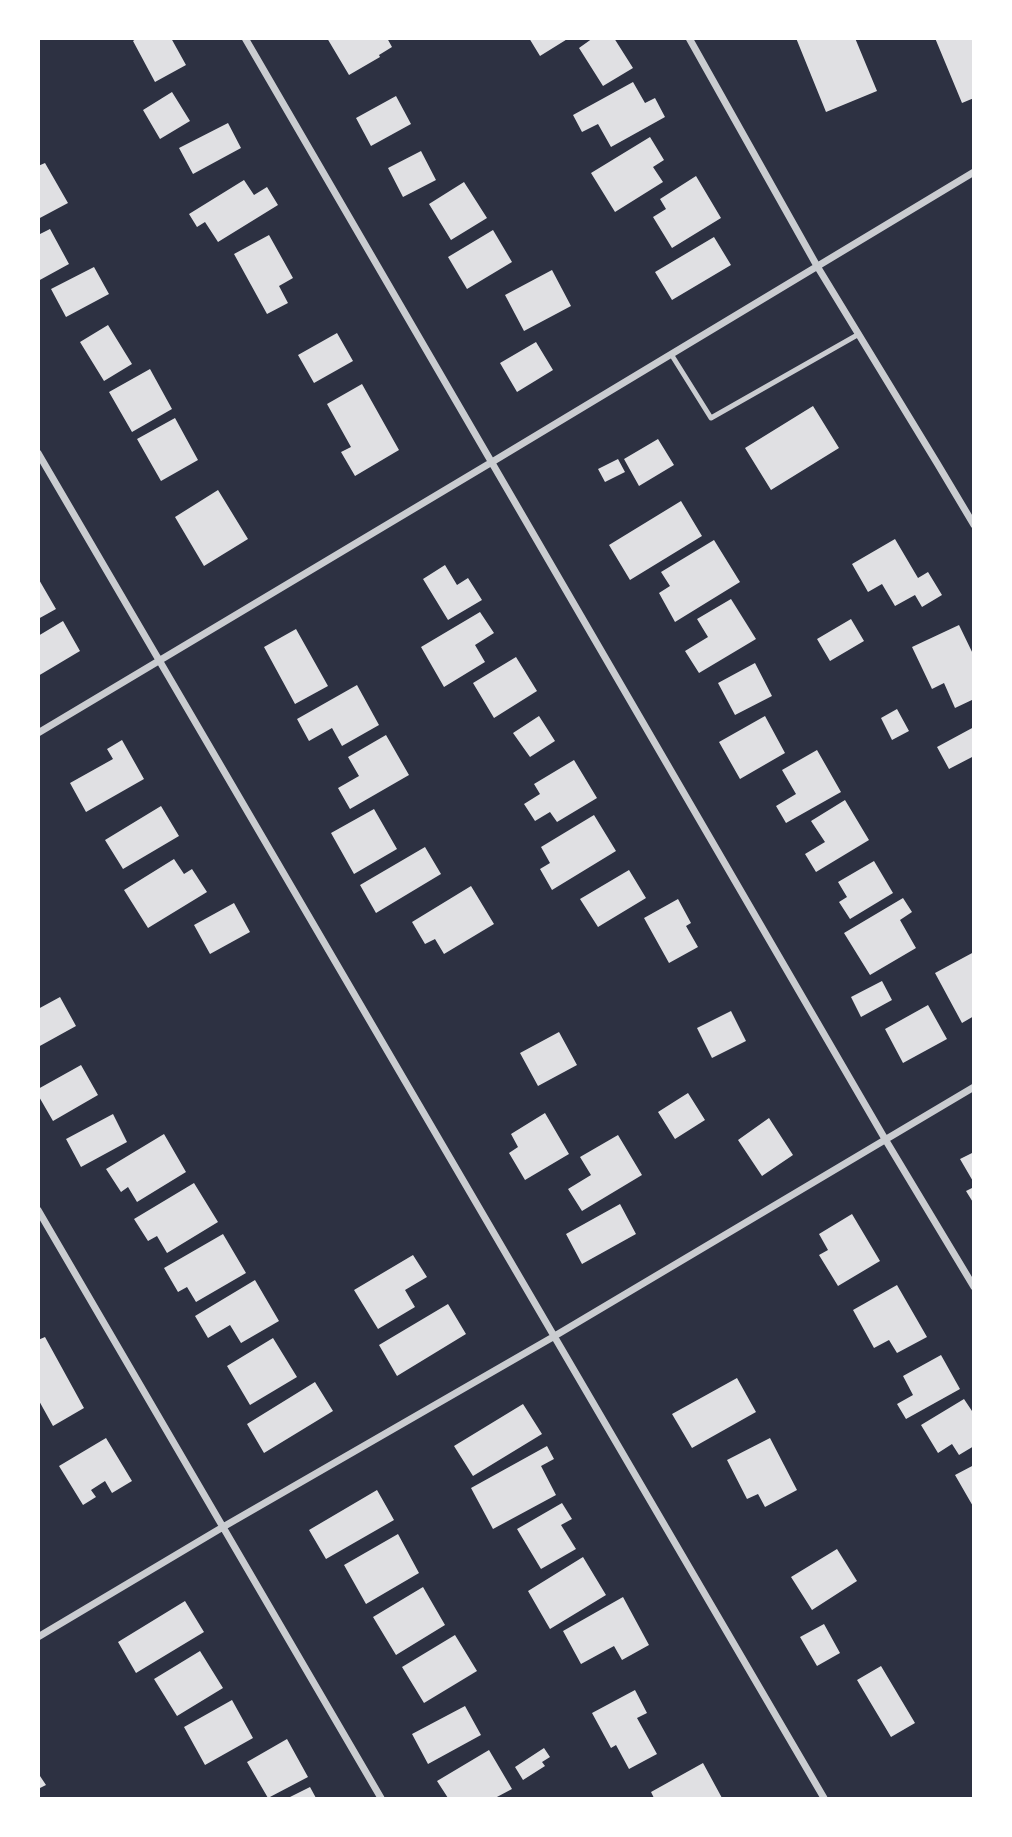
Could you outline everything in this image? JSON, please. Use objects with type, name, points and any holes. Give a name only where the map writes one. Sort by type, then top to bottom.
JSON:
[{"type":"street","points":[[245,38],[885,1139],[974,1287]]},
{"type":"street","points":[[689,38],[817,266],[974,525]]},
{"type":"street","points":[[38,733],[974,172]]},
{"type":"street","points":[[38,453],[824,1798]]},
{"type":"street","points":[[38,1637],[974,1087]]},
{"type":"street","points":[[38,1210],[381,1798]]},
{"type":"lane","points":[[671,354],[711,418],[859,334]]},
{"type":"building","points":[[137,38],[171,38],[186,65],[155,82],[133,41]]},
{"type":"building","points":[[327,38],[387,38],[392,47],[349,75]]},
{"type":"building","points":[[529,38],[569,38],[540,56]]},
{"type":"building","points":[[593,38],[614,38],[633,68],[603,86],[579,48]]},
{"type":"building","points":[[796,38],[855,38],[877,91],[826,112]]},
{"type":"building","points":[[935,38],[972,38],[974,98],[962,103]]},
{"type":"building","points":[[633,82],[645,103],[655,98],[665,117],[611,147],[598,124],[582,132],[573,115]]},
{"type":"building","points":[[172,92],[190,121],[160,139],[143,110]]},
{"type":"building","points":[[396,96],[411,124],[371,146],[356,118]]},
{"type":"building","points":[[228,123],[241,148],[193,174],[179,148]]},
{"type":"building","points":[[650,137],[664,160],[653,167],[663,182],[615,212],[591,173]]},
{"type":"building","points":[[421,151],[436,180],[403,197],[388,168]]},
{"type":"building","points":[[45,163],[68,203],[38,219],[38,166]]},
{"type":"building","points":[[696,176],[721,218],[672,248],[653,217],[666,209],[660,199]]},
{"type":"building","points":[[244,180],[254,195],[267,187],[278,205],[218,242],[205,222],[197,227],[189,214]]},
{"type":"building","points":[[464,182],[487,218],[451,240],[429,204]]},
{"type":"building","points":[[50,229],[69,264],[38,281],[38,235]]},
{"type":"building","points":[[493,230],[512,262],[467,289],[448,257]]},
{"type":"building","points":[[269,235],[293,278],[279,286],[288,303],[267,314],[234,254]]},
{"type":"building","points":[[714,237],[731,265],[672,300],[655,272]]},
{"type":"building","points":[[94,267],[109,294],[66,317],[51,289]]},
{"type":"building","points":[[552,270],[571,306],[524,331],[505,295]]},
{"type":"building","points":[[108,325],[132,364],[104,381],[80,342]]},
{"type":"building","points":[[337,333],[353,361],[314,383],[298,355]]},
{"type":"building","points":[[536,342],[553,370],[517,392],[500,363]]},
{"type":"building","points":[[150,369],[172,409],[132,432],[109,392]]},
{"type":"building","points":[[362,384],[399,450],[355,476],[341,452],[351,447],[327,404]]},
{"type":"building","points":[[813,406],[839,448],[771,490],[745,448]]},
{"type":"building","points":[[175,418],[198,460],[161,481],[137,439]]},
{"type":"building","points":[[658,439],[674,465],[639,486],[624,459]]},
{"type":"building","points":[[618,459],[625,472],[605,482],[598,469]]},
{"type":"building","points":[[218,490],[248,539],[204,566],[175,517]]},
{"type":"building","points":[[681,501],[702,536],[630,580],[609,545]]},
{"type":"building","points":[[895,539],[918,578],[928,572],[942,595],[922,607],[915,595],[895,606],[882,584],[868,592],[852,564]]},
{"type":"building","points":[[714,540],[740,582],[675,622],[659,593],[670,586],[661,572]]},
{"type":"building","points":[[445,565],[457,585],[468,578],[482,600],[448,620],[423,579]]},
{"type":"building","points":[[38,578],[56,609],[38,619]]},
{"type":"building","points":[[731,599],[756,639],[699,673],[685,651],[708,637],[697,619]]},
{"type":"building","points":[[480,612],[494,633],[475,645],[485,662],[444,687],[421,647]]},
{"type":"building","points":[[851,619],[864,641],[830,661],[817,639]]},
{"type":"building","points":[[63,621],[80,651],[38,676],[38,636]]},
{"type":"building","points":[[959,625],[974,656],[974,699],[955,708],[944,683],[932,689],[912,647]]},
{"type":"building","points":[[296,629],[328,686],[295,704],[264,647]]},
{"type":"building","points":[[516,657],[537,691],[494,718],[473,683]]},
{"type":"building","points":[[755,663],[772,696],[735,715],[718,683]]},
{"type":"building","points":[[357,685],[379,725],[342,746],[332,728],[309,741],[297,719]]},
{"type":"building","points":[[897,709],[909,731],[892,740],[881,718]]},
{"type":"building","points":[[539,716],[555,741],[530,757],[513,733]]},
{"type":"building","points":[[765,716],[785,753],[740,779],[719,742]]},
{"type":"building","points":[[974,727],[974,756],[949,769],[937,747]]},
{"type":"building","points":[[386,735],[409,775],[350,809],[338,788],[359,776],[348,757]]},
{"type":"building","points":[[122,740],[144,779],[86,812],[70,783],[113,759],[107,749]]},
{"type":"building","points":[[817,750],[841,792],[786,823],[776,806],[796,794],[782,770]]},
{"type":"building","points":[[574,760],[597,798],[557,822],[550,812],[535,821],[524,804],[540,794],[534,784]]},
{"type":"building","points":[[845,800],[869,840],[816,872],[805,854],[825,842],[811,821]]},
{"type":"building","points":[[161,806],[179,836],[123,869],[105,840]]},
{"type":"building","points":[[374,809],[397,849],[354,874],[331,833]]},
{"type":"building","points":[[594,815],[616,851],[552,890],[540,869],[550,863],[541,847]]},
{"type":"building","points":[[425,847],[441,874],[376,913],[360,885]]},
{"type":"building","points":[[174,859],[184,874],[192,869],[207,892],[148,928],[124,890]]},
{"type":"building","points":[[874,861],[893,893],[850,919],[839,902],[847,897],[838,882]]},
{"type":"building","points":[[629,870],[646,898],[598,927],[580,899]]},
{"type":"building","points":[[471,886],[494,924],[444,954],[435,939],[425,944],[412,922]]},
{"type":"building","points":[[903,898],[912,912],[900,920],[916,948],[870,975],[844,933]]},
{"type":"building","points":[[678,899],[691,923],[686,926],[698,947],[669,963],[644,918]]},
{"type":"building","points":[[234,903],[250,932],[210,954],[194,925]]},
{"type":"building","points":[[974,952],[974,1016],[962,1023],[935,973]]},
{"type":"building","points":[[882,981],[892,1000],[861,1017],[851,997]]},
{"type":"building","points":[[60,997],[76,1026],[38,1047],[38,1009]]},
{"type":"building","points":[[928,1005],[947,1039],[903,1063],[885,1029]]},
{"type":"building","points":[[731,1011],[746,1041],[712,1058],[697,1028]]},
{"type":"building","points":[[559,1032],[577,1065],[538,1086],[520,1053]]},
{"type":"building","points":[[81,1065],[98,1095],[53,1121],[38,1095],[38,1089]]},
{"type":"building","points":[[688,1093],[705,1120],[675,1139],[658,1112]]},
{"type":"building","points":[[545,1113],[569,1154],[525,1180],[509,1153],[518,1147],[511,1134]]},
{"type":"building","points":[[113,1114],[127,1142],[81,1167],[66,1139]]},
{"type":"building","points":[[769,1118],[793,1155],[762,1176],[738,1140]]},
{"type":"building","points":[[164,1134],[186,1172],[137,1202],[128,1187],[121,1192],[106,1169]]},
{"type":"building","points":[[618,1135],[642,1175],[582,1211],[568,1189],[591,1175],[580,1157]]},
{"type":"building","points":[[974,1152],[974,1183],[960,1159]]},
{"type":"building","points":[[194,1183],[218,1222],[167,1253],[157,1236],[148,1241],[134,1219]]},
{"type":"building","points":[[974,1187],[974,1204],[966,1191]]},
{"type":"building","points":[[620,1204],[636,1234],[582,1264],[566,1234]]},
{"type":"building","points":[[852,1214],[880,1261],[838,1286],[819,1255],[828,1250],[819,1234]]},
{"type":"building","points":[[223,1234],[246,1273],[196,1302],[187,1287],[178,1292],[164,1268]]},
{"type":"building","points":[[413,1255],[427,1277],[405,1290],[415,1307],[378,1329],[354,1290]]},
{"type":"building","points":[[255,1280],[279,1321],[241,1343],[230,1325],[208,1338],[195,1316]]},
{"type":"building","points":[[897,1285],[927,1337],[897,1353],[889,1340],[874,1348],[853,1310]]},
{"type":"building","points":[[448,1304],[466,1334],[397,1376],[379,1345]]},
{"type":"building","points":[[45,1337],[84,1408],[53,1426],[38,1399],[38,1340]]},
{"type":"building","points":[[273,1338],[297,1377],[250,1405],[227,1366]]},
{"type":"building","points":[[941,1355],[960,1389],[906,1419],[897,1404],[913,1395],[903,1376]]},
{"type":"building","points":[[737,1378],[756,1412],[692,1448],[672,1414]]},
{"type":"building","points":[[315,1382],[333,1411],[264,1453],[247,1424]]},
{"type":"building","points":[[964,1399],[974,1414],[974,1446],[959,1455],[952,1444],[938,1453],[921,1425]]},
{"type":"building","points":[[523,1404],[542,1434],[473,1476],[454,1446]]},
{"type":"building","points":[[106,1438],[132,1481],[112,1493],[105,1481],[91,1490],[96,1497],[83,1505],[59,1466]]},
{"type":"building","points":[[770,1438],[797,1490],[765,1507],[758,1494],[747,1499],[727,1460]]},
{"type":"building","points":[[547,1446],[554,1459],[541,1466],[556,1495],[493,1529],[471,1488]]},
{"type":"building","points":[[974,1465],[974,1508],[955,1475]]},
{"type":"building","points":[[377,1490],[394,1520],[326,1559],[309,1530]]},
{"type":"building","points":[[562,1503],[572,1519],[561,1525],[576,1549],[541,1569],[517,1529]]},
{"type":"building","points":[[398,1534],[419,1573],[366,1604],[344,1565]]},
{"type":"building","points":[[837,1549],[857,1581],[812,1610],[791,1577]]},
{"type":"building","points":[[583,1557],[606,1595],[550,1629],[528,1591]]},
{"type":"building","points":[[423,1587],[445,1625],[396,1655],[373,1617]]},
{"type":"building","points":[[623,1597],[649,1645],[622,1660],[614,1646],[581,1664],[563,1631]]},
{"type":"building","points":[[185,1601],[204,1632],[136,1673],[118,1642]]},
{"type":"building","points":[[824,1624],[840,1653],[817,1666],[800,1637]]},
{"type":"building","points":[[455,1635],[477,1671],[424,1703],[402,1667]]},
{"type":"building","points":[[200,1651],[223,1688],[177,1716],[154,1679]]},
{"type":"building","points":[[881,1666],[915,1723],[891,1737],[857,1680]]},
{"type":"building","points":[[635,1690],[647,1713],[637,1718],[657,1754],[629,1769],[616,1745],[611,1748],[592,1713]]},
{"type":"building","points":[[232,1700],[253,1738],[205,1765],[184,1727]]},
{"type":"building","points":[[465,1706],[481,1735],[428,1764],[412,1734]]},
{"type":"building","points":[[287,1739],[308,1777],[268,1798],[247,1762]]},
{"type":"building","points":[[544,1748],[550,1757],[542,1762],[545,1766],[523,1780],[515,1767]]},
{"type":"building","points":[[489,1750],[512,1789],[495,1798],[448,1798],[437,1781]]},
{"type":"building","points":[[703,1763],[722,1798],[654,1798],[651,1792]]},
{"type":"building","points":[[38,1773],[46,1785],[38,1789]]},
{"type":"building","points":[[310,1787],[316,1798],[288,1798]]}]
